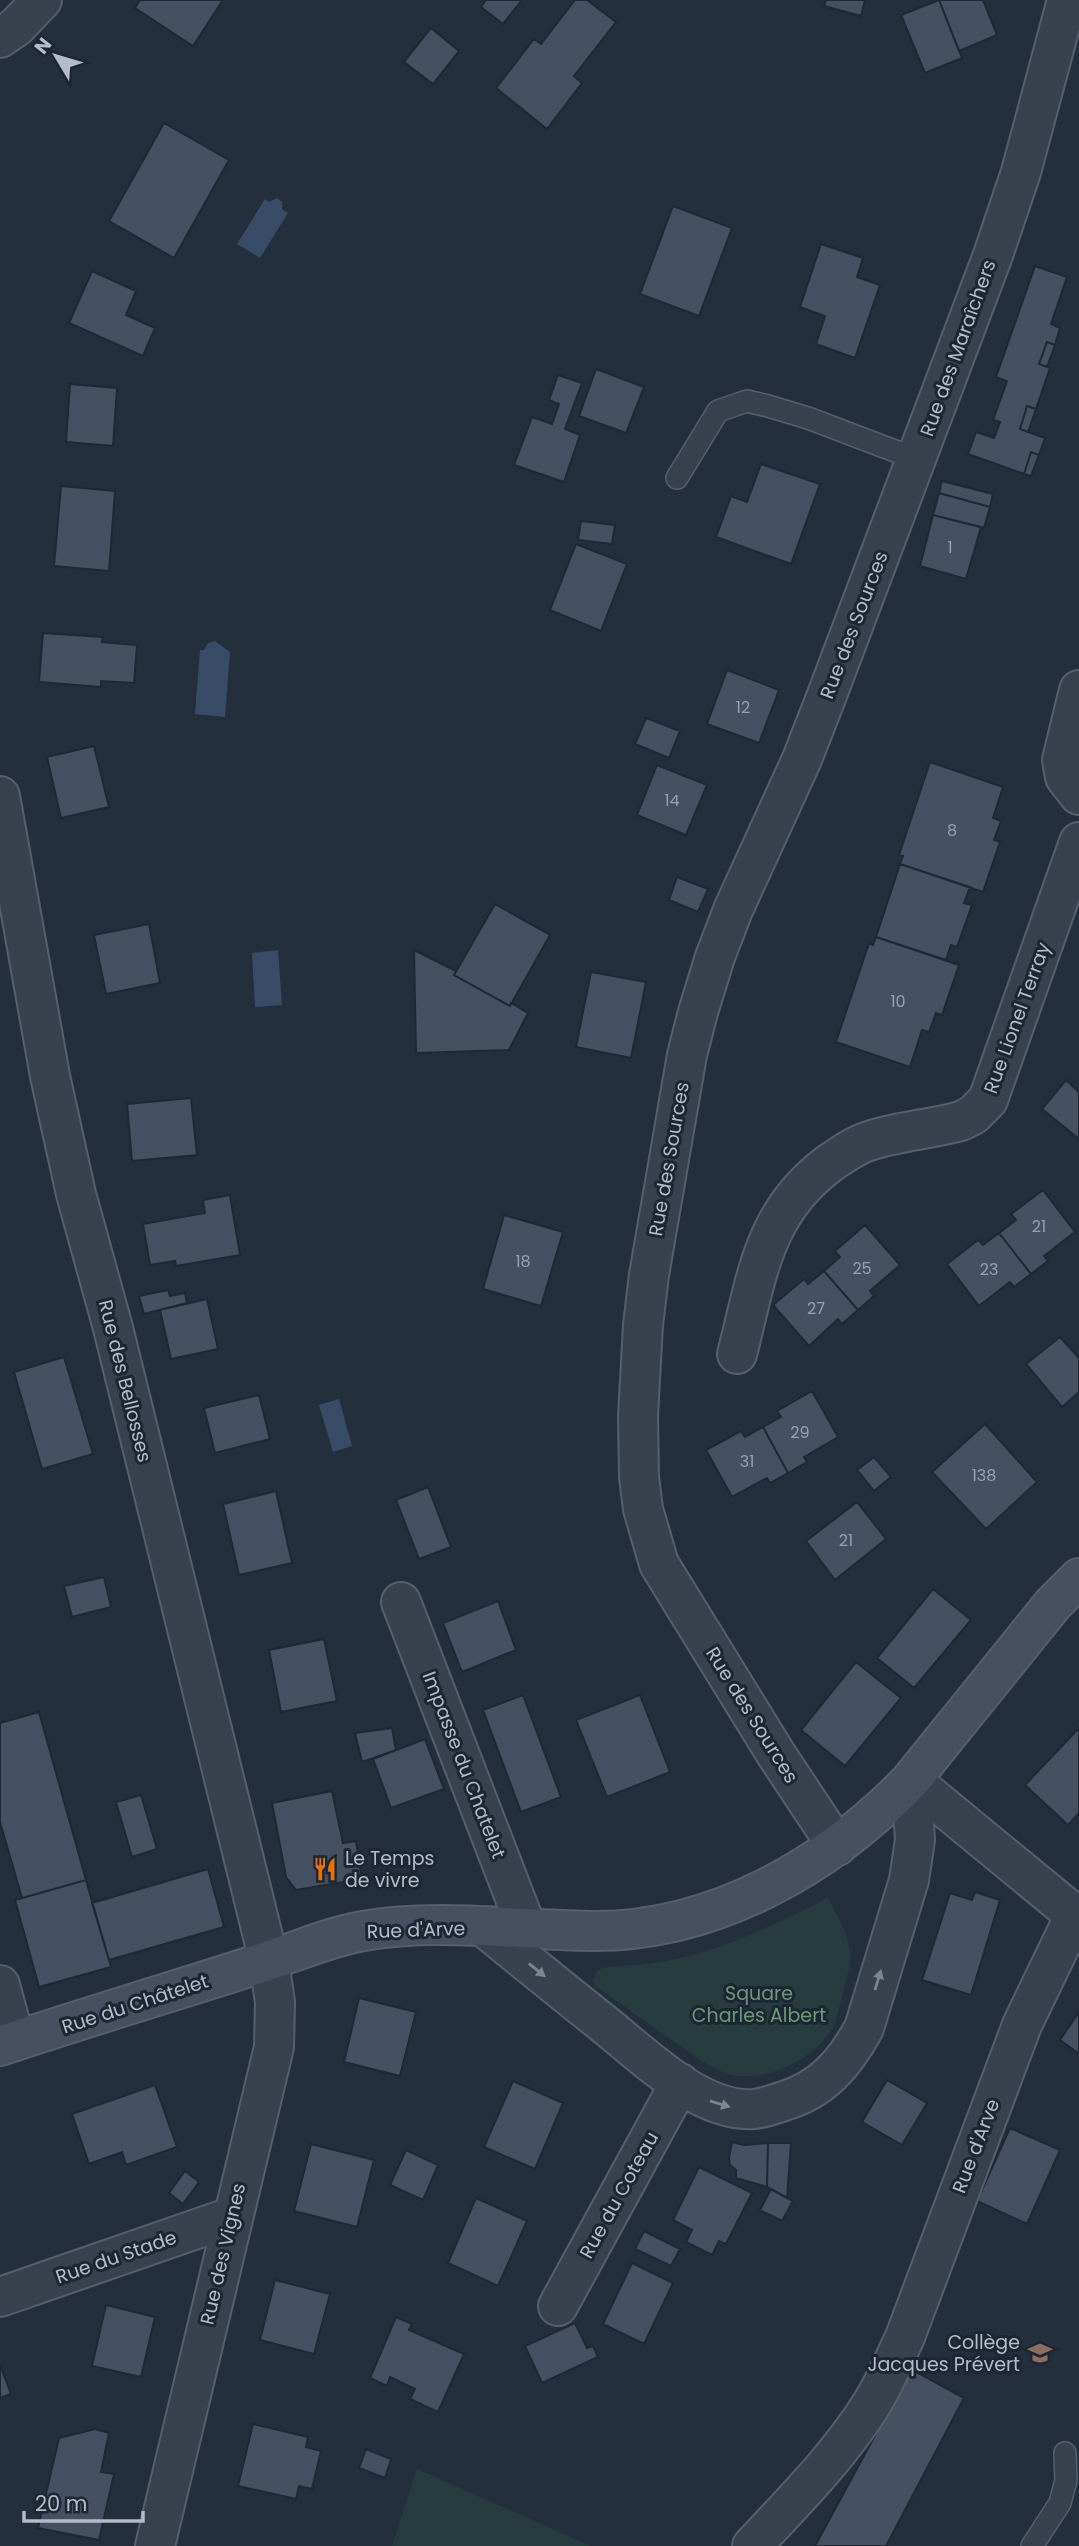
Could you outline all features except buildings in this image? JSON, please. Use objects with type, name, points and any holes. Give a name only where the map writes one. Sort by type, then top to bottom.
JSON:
[{"type":"main road","name":"Rue d'Arve","points":[[269,1961],[323,1940],[403,1926],[607,1930],[649,1927],[696,1915],[783,1880],[837,1846],[911,1780],[1017,1648],[1079,1578]]},
{"type":"main road","name":"Rue du Châtelet","points":[[7,2044],[269,1961]]},
{"type":"street","points":[[0,38],[16,27],[42,0]]},
{"type":"street","name":"Rue des Maraîchers","points":[[916,459],[1013,196],[1067,0]]},
{"type":"street","name":"Rue des Sources","points":[[837,1846],[776,1754],[659,1564],[646,1527],[640,1485],[639,1375],[649,1275],[687,1055],[704,990],[737,900],[802,760],[916,459]]},
{"type":"street","points":[[1079,690],[1062,760],[1065,777],[1079,795]]},
{"type":"street","name":"Rue des Bellosses","points":[[0,796],[65,1148],[113,1328],[269,1961]]},
{"type":"street","name":"Rue Lionel Terray","points":[[737,1354],[768,1238],[804,1185],[840,1156],[864,1143],[961,1121],[973,1115],[988,1100],[1079,842]]},
{"type":"street","name":"Impasse du Chatelet","points":[[401,1602],[527,1929]]},
{"type":"street","name":"Rue d'Arve","points":[[752,2546],[824,2468],[871,2405],[886,2379],[905,2337],[1022,2025],[1077,1917],[911,1780]]},
{"type":"street","name":"Rue d'Arve","points":[[484,1927],[680,2083],[709,2100],[736,2108],[754,2109],[798,2097],[811,2091],[842,2063],[864,2028],[908,1880],[915,1840],[911,1780]]},
{"type":"street","name":"Rue des Vignes","points":[[155,2546],[231,2217],[274,2047],[275,2002],[269,1961]]},
{"type":"street","points":[[0,1985],[7,2044]]},
{"type":"street","name":"Rue du Coteau","points":[[558,2306],[680,2083]]},
{"type":"street","name":"Rue du Stade","points":[[0,2297],[231,2217]]},
{"type":"lane","name":"Rue des Maraîchers","points":[[677,478],[718,411],[747,401],[808,418],[916,459]]},
{"type":"lane","points":[[1032,2546],[1060,2503],[1066,2480],[1065,2453]]},
{"type":"green space","name":"Square Charles Albert","points":[[828,1898],[845,1931],[850,1952],[837,2015],[831,2030],[814,2050],[778,2070],[738,2076],[716,2069],[595,1986],[593,1981],[597,1971],[602,1968],[667,1961],[730,1943]]},
{"type":"green space","points":[[417,2469],[591,2546],[392,2546]]},
{"type":"water","points":[[277,198],[282,202],[282,209],[288,213],[260,258],[237,244],[265,199],[269,202]]},
{"type":"water","points":[[215,641],[230,652],[225,717],[195,714],[200,650]]},
{"type":"water","points":[[278,950],[282,1005],[255,1007],[252,953]]},
{"type":"water","points":[[339,1399],[352,1446],[333,1452],[319,1405]]},
{"type":"place","name":"Le Temps de vivre","points":[[325,1869]]},
{"type":"place","name":"Collège Jacques Prévert","points":[[1040,2353]]}]
